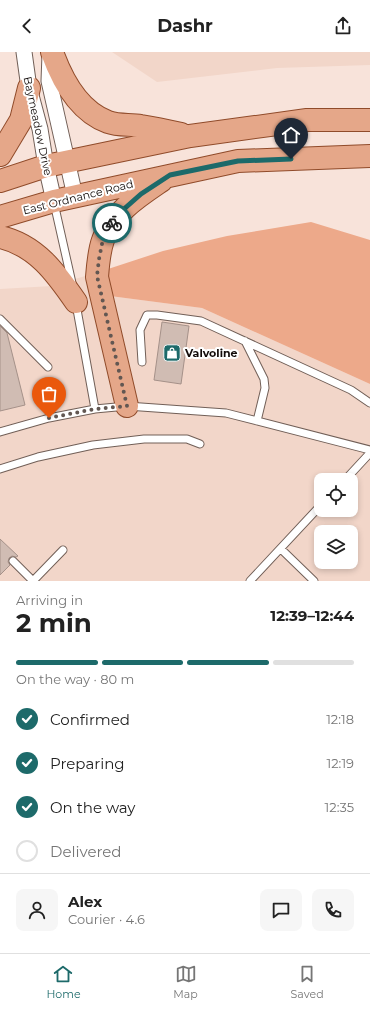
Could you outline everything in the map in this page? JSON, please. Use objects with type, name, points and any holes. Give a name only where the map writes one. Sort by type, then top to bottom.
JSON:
[{"type":"main road","points":[[51,52],[69,88],[87,110],[97,118],[123,125],[140,126],[190,136]]},
{"type":"main road","points":[[0,155],[21,120],[29,88]]},
{"type":"main road","points":[[0,180],[46,166],[190,136],[307,120],[370,120]]},
{"type":"main road","name":"East Ordnance Road","points":[[0,217],[75,196],[238,161],[370,156]]},
{"type":"main road","points":[[127,406],[97,276],[99,259],[103,239],[112,223],[124,209],[141,194],[170,175]]},
{"type":"main road","points":[[0,237],[21,244],[38,256],[53,270],[76,302]]},
{"type":"street","name":"Baymeadow Drive","points":[[24,52],[29,88],[40,130],[54,201]]},
{"type":"street","name":"Baymeadow Drive","points":[[51,52],[49,81],[75,196]]},
{"type":"lane","points":[[54,201],[76,302],[95,409]]},
{"type":"lane","points":[[142,362],[140,330],[147,315],[201,321],[351,390],[370,402]]},
{"type":"lane","points":[[0,319],[48,367]]},
{"type":"lane","points":[[244,341],[264,379],[265,388],[257,421]]},
{"type":"lane","points":[[0,432],[49,418],[95,409],[127,406],[226,413],[370,450]]},
{"type":"lane","points":[[0,469],[38,457],[93,445],[144,439],[187,439],[200,444]]},
{"type":"lane","points":[[351,473],[370,453]]},
{"type":"lane","points":[[250,581],[314,514]]},
{"type":"lane","points":[[281,549],[314,581]]},
{"type":"lane","points":[[13,561],[33,581],[63,550]]},
{"type":"shaded area","points":[[112,52],[370,52],[370,65],[277,68],[157,82]]},
{"type":"shaded area","points":[[311,222],[370,240],[370,384],[202,308],[110,296],[105,270],[163,251],[227,236]]},
{"type":"shaded area","points":[[105,270],[110,296],[202,308],[370,384],[370,581],[0,581],[0,289],[52,286]]},
{"type":"building","name":"Valvoline","points":[[162,322],[189,326],[181,384],[154,380]]},
{"type":"building","points":[[0,326],[7,333],[25,405],[0,411]]},
{"type":"building","points":[[0,539],[18,556],[12,556],[9,558],[8,562],[10,565],[0,575]]},
{"type":"way so far","points":[[49,418],[95,409],[127,406],[97,276],[103,239],[112,223]]},
{"type":"place","name":"Valvoline","points":[[172,353]]},
{"type":"route","points":[[112,223],[124,209],[141,194],[170,175],[238,161],[291,159]]}]
